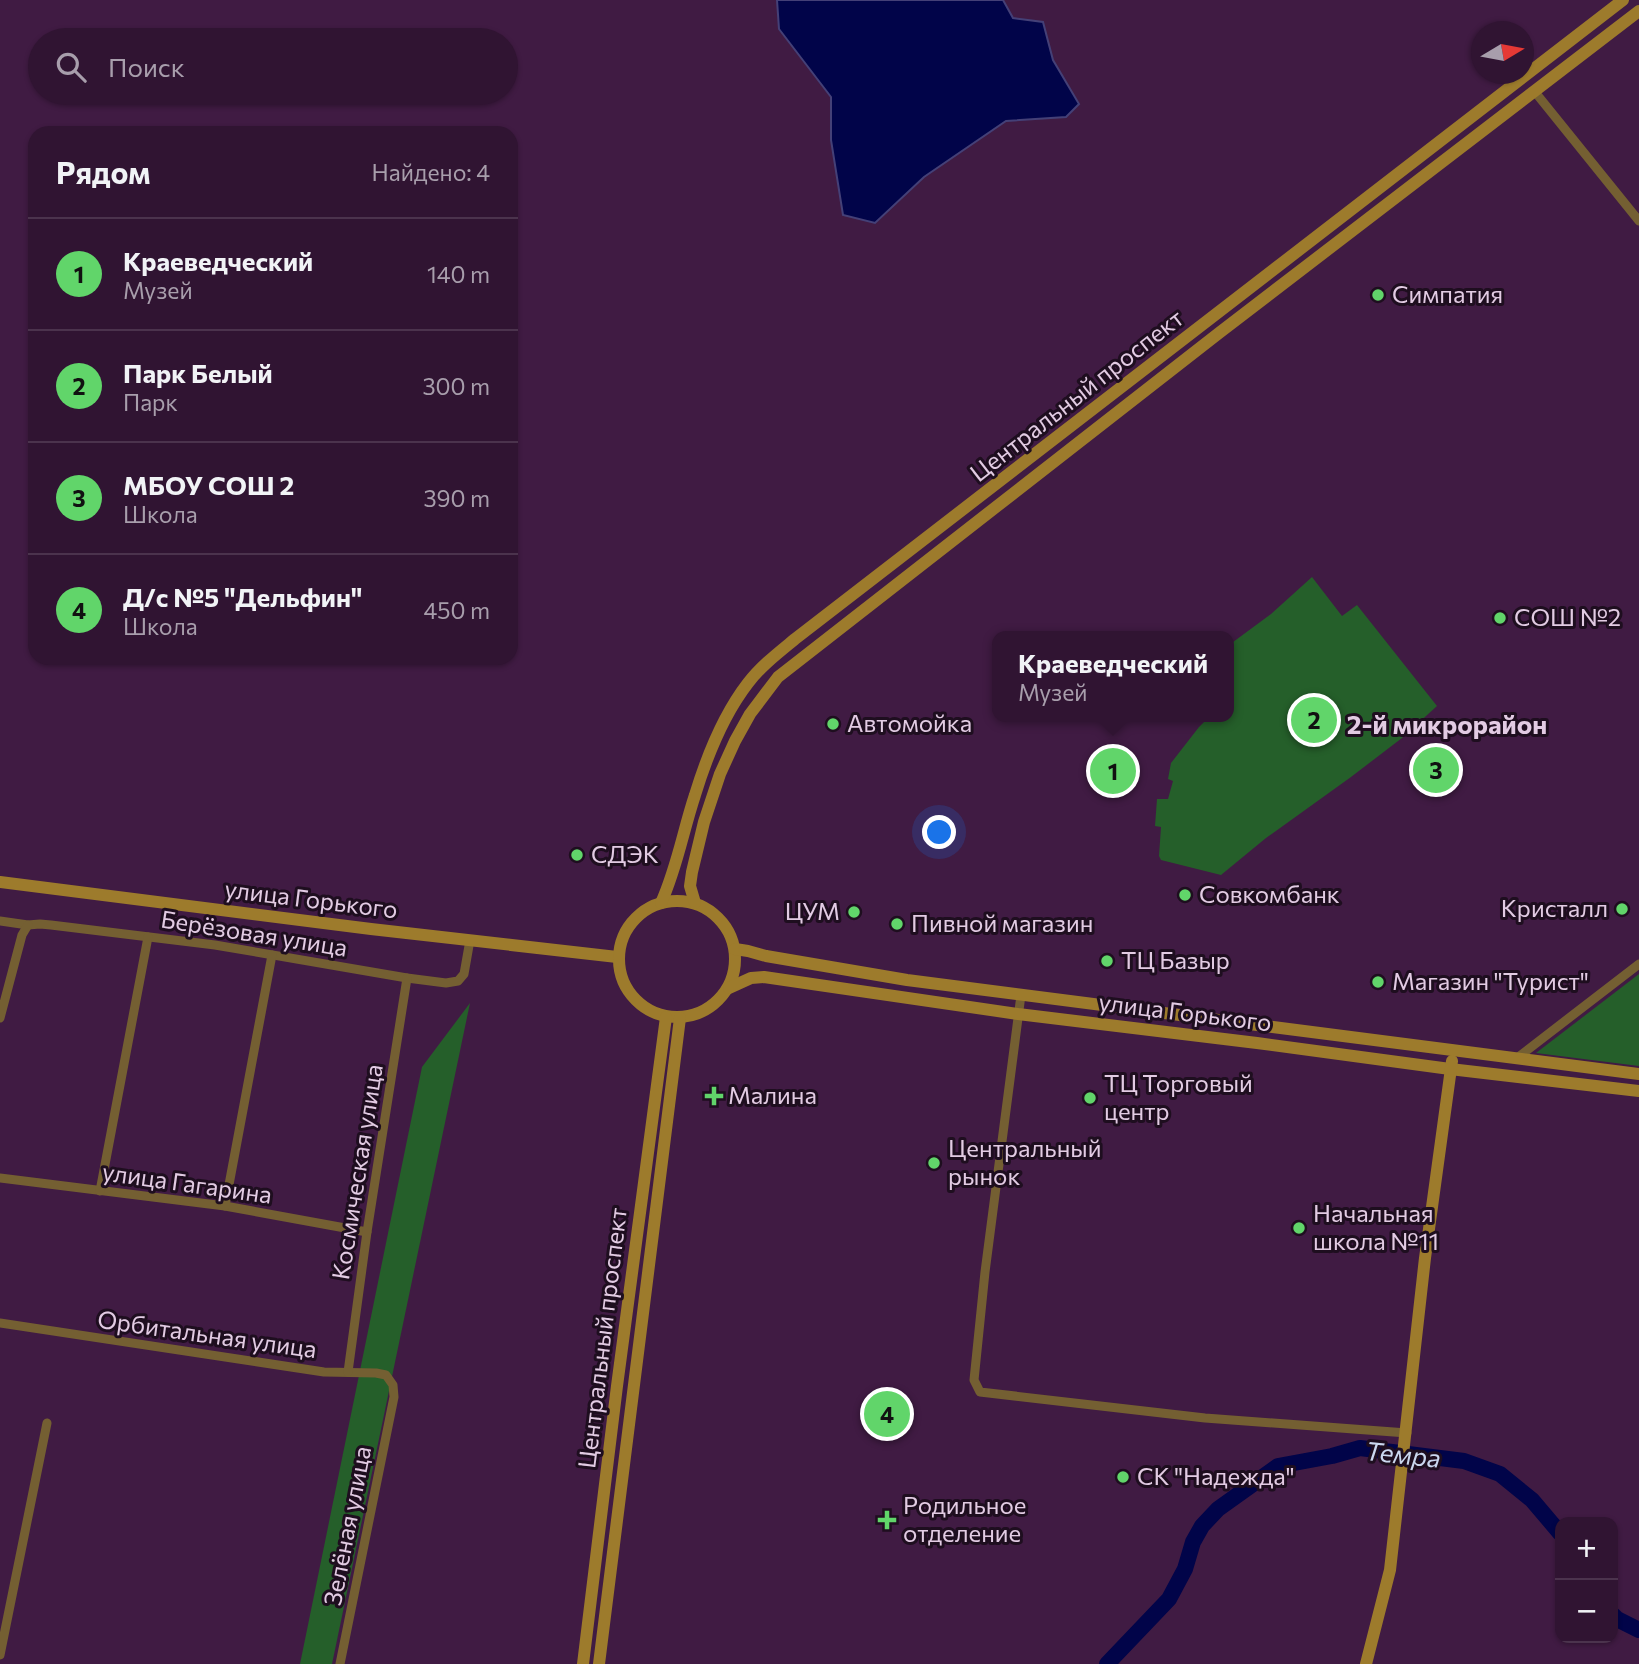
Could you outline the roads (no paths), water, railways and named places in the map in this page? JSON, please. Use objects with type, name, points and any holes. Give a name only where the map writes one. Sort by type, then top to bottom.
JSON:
[{"type":"main road","name":"Центральный проспект","points":[[1534,70],[1623,0]]},
{"type":"main road","name":"Центральный проспект","points":[[695,903],[690,886],[695,855],[720,774],[750,714],[778,677],[1219,333],[1639,11]]},
{"type":"main road","name":"Центральный проспект","points":[[661,903],[670,884],[694,795],[719,733],[734,704],[766,663],[1516,84]]},
{"type":"main road","points":[[1530,84],[1535,92]]},
{"type":"main road","points":[[1051,443],[1062,457]]},
{"type":"main road","points":[[734,704],[750,714]]},
{"type":"main road","name":"улица Горького","points":[[0,882],[617,957]]},
{"type":"main road","points":[[661,903],[695,903],[719,918],[728,930],[735,949],[734,971],[729,988],[709,1008],[695,1015],[666,1017],[651,1012],[628,992],[617,957],[624,934],[640,914],[661,903]]},
{"type":"main road","name":"улица Горького","points":[[735,949],[748,950],[766,957],[907,980],[1639,1073]]},
{"type":"main road","name":"улица Горького","points":[[729,988],[751,978],[764,977],[1018,1014],[1639,1091]]},
{"type":"main road","name":"Центральный проспект","points":[[583,1664],[666,1017]]},
{"type":"main road","name":"Центральный проспект","points":[[599,1664],[680,1018]]},
{"type":"main road","points":[[1366,1664],[1390,1570],[1425,1258],[1453,1050]]},
{"type":"street","points":[[1535,92],[1639,221]]},
{"type":"street","name":"Берёзовая улица","points":[[0,921],[148,937],[446,983],[458,981],[464,974],[470,940]]},
{"type":"street","points":[[0,1018],[22,934],[28,925]]},
{"type":"street","points":[[100,1191],[148,937]]},
{"type":"street","points":[[225,1206],[272,955]]},
{"type":"street","points":[[1517,1058],[1639,964]]},
{"type":"street","name":"Космическая улица","points":[[348,1372],[407,978]]},
{"type":"street","points":[[1021,995],[985,1272],[974,1380],[980,1392],[1205,1418],[1406,1433]]},
{"type":"street","name":"улица Гагарина","points":[[0,1178],[225,1206],[367,1233]]},
{"type":"street","name":"Орбитальная улица","points":[[0,1323],[324,1372],[376,1373],[386,1375],[393,1385],[394,1396]]},
{"type":"street","name":"Зелёная улица","points":[[340,1664],[394,1396]]},
{"type":"street","points":[[0,1653],[47,1423]]},
{"type":"waterway","name":"Темра","points":[[1107,1664],[1169,1599],[1185,1569],[1193,1542],[1202,1526],[1218,1509],[1278,1466],[1360,1448],[1464,1461],[1500,1474],[1532,1500],[1555,1527]]},
{"type":"waterway","name":"Темра","points":[[1618,1620],[1639,1630]]},
{"type":"place","name":"Симпатия","points":[[1378,295]]},
{"type":"place","name":"СОШ №2","points":[[1500,618]]},
{"type":"place","name":"Парк Белый","points":[[1314,720]]},
{"type":"place","name":"Автомойка","points":[[833,724]]},
{"type":"place","name":"МБОУ СОШ 2","points":[[1436,770]]},
{"type":"place","name":"Краеведческий","points":[[1113,771]]},
{"type":"place","name":"СДЭК","points":[[577,855]]},
{"type":"place","name":"Совкомбанк","points":[[1185,895]]},
{"type":"place","name":"Кристалл","points":[[1622,909]]},
{"type":"place","name":"ЦУМ","points":[[854,912]]},
{"type":"place","name":"Пивной магазин","points":[[897,924]]},
{"type":"place","name":"ТЦ Базыр","points":[[1107,961]]},
{"type":"place","name":"Магазин \"Турист\"","points":[[1378,982]]},
{"type":"place","name":"Малина","points":[[714,1096]]},
{"type":"place","name":"ТЦ Торговый центр","points":[[1090,1098]]},
{"type":"place","name":"Центральный рынок","points":[[934,1163]]},
{"type":"place","name":"Начальная школа №11","points":[[1299,1228]]},
{"type":"place","name":"Д/c №5 \"Дельфин\"","points":[[887,1414]]},
{"type":"place","name":"СК \"Надежда\"","points":[[1123,1477]]},
{"type":"place","name":"Родильное отделение","points":[[887,1520]]},
{"type":"district","name":"2-й микрорайон","points":[[1447,725]]}]
